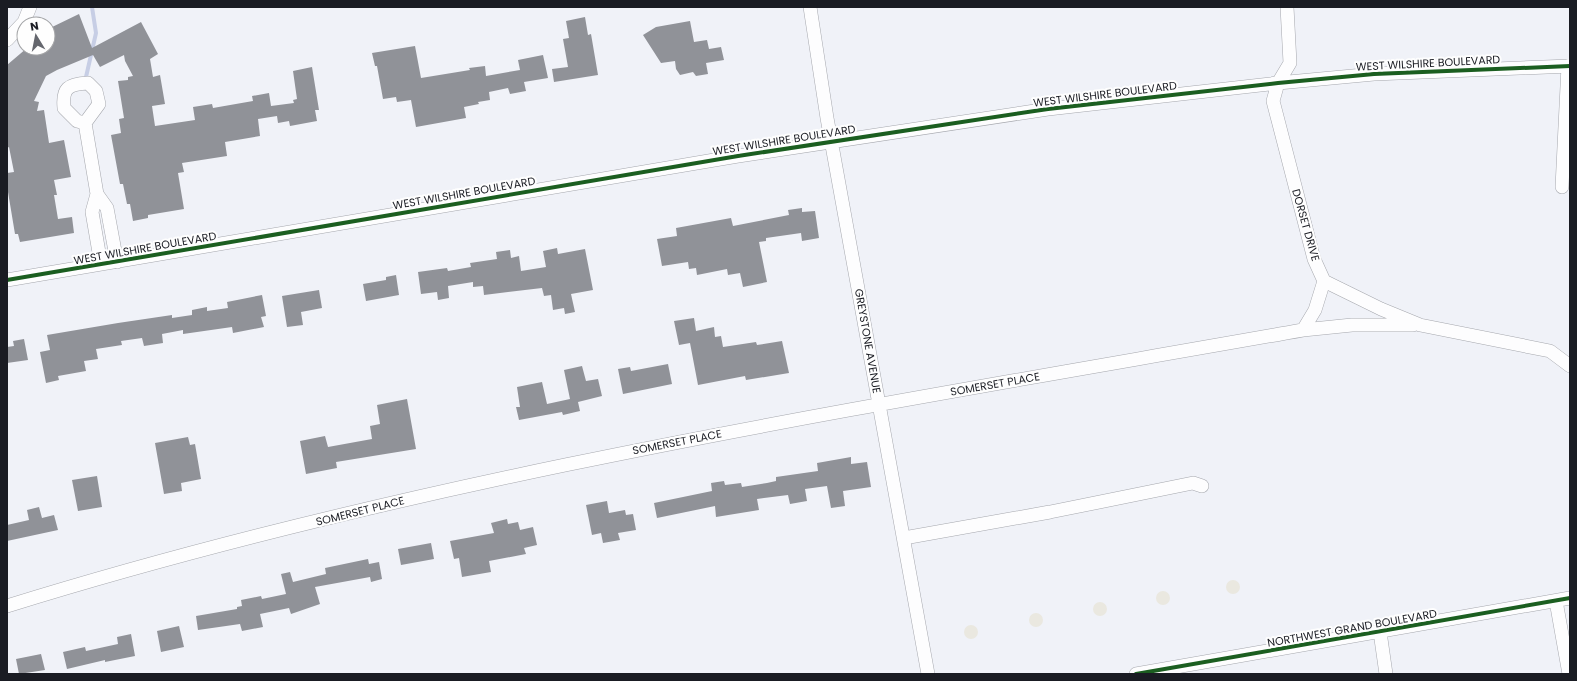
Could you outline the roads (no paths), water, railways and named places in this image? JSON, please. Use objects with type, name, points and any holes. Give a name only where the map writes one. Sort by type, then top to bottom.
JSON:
[{"type":"street","points":[[7,40],[24,22],[30,7]]},
{"type":"street","name":"GREYSTONE AVENUE","points":[[810,7],[831,141],[928,674]]},
{"type":"street","name":"DORSET DRIVE","points":[[1287,7],[1290,63],[1278,83],[1273,101],[1314,259],[1324,281]]},
{"type":"street","points":[[1562,186],[1569,66]]},
{"type":"street","name":"WEST WILSHIRE BOULEVARD","points":[[7,280],[831,141],[1053,109],[1278,83],[1374,74],[1569,66]]},
{"type":"street","points":[[85,123],[97,194],[92,212],[101,264]]},
{"type":"street","points":[[97,194],[107,208],[117,262]]},
{"type":"street","points":[[1303,330],[1315,310],[1324,281],[1381,309],[1420,325],[1550,351],[1570,366]]},
{"type":"street","name":"SOMERSET PLACE","points":[[7,606],[230,543],[445,491],[698,437],[1303,330],[1352,325],[1420,325]]},
{"type":"street","points":[[904,538],[1057,511],[1193,483],[1202,486]]},
{"type":"street","name":"NORTHWEST GRAND BOULEVARD","points":[[1136,674],[1570,598]]},
{"type":"street","points":[[1556,601],[1569,674]]},
{"type":"street","points":[[1380,632],[1386,674]]},
{"type":"waterway","points":[[86,77],[96,33],[92,7]]}]
